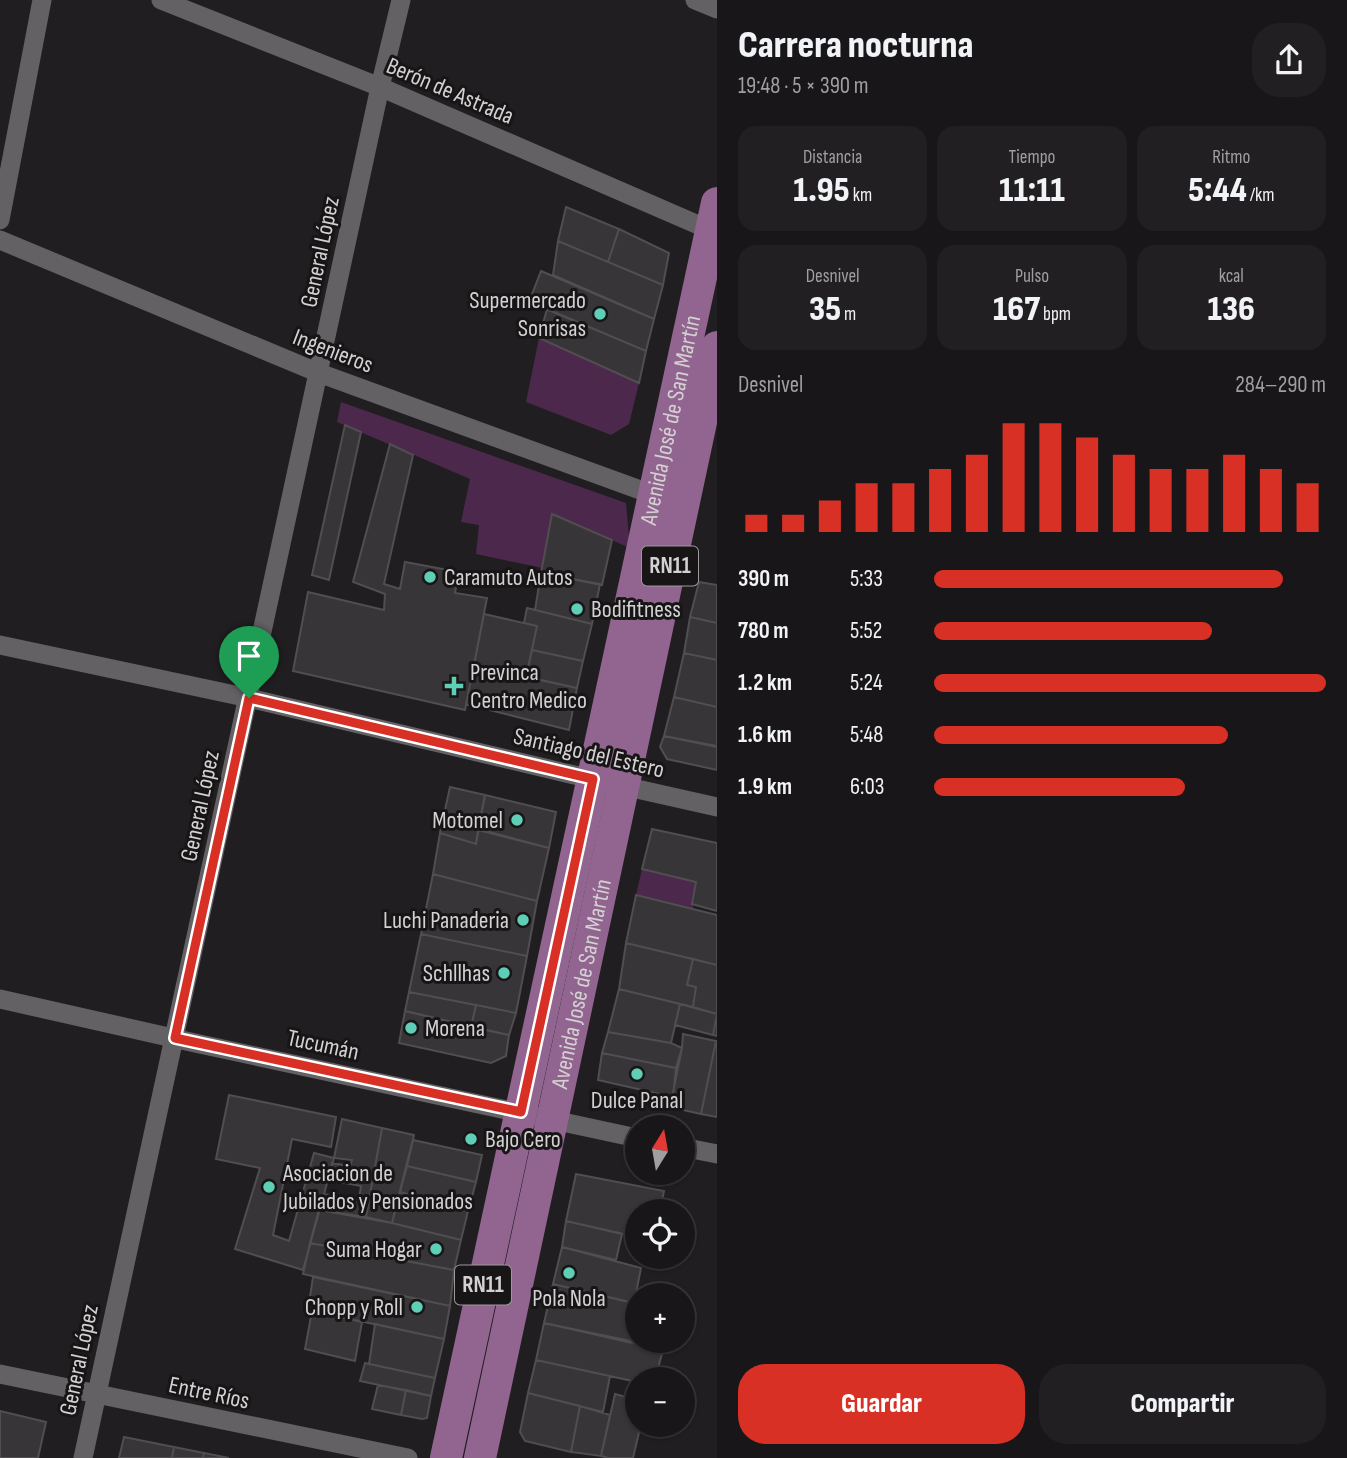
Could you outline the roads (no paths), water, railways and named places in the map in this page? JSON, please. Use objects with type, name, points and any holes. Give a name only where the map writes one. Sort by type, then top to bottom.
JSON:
[{"type":"main road","name":"Avenida José de San Martín","points":[[446,1458],[715,222]]},
{"type":"main road","name":"Avenida José de San Martín","points":[[480,1458],[623,786],[710,416],[717,347]]},
{"type":"street","points":[[0,220],[43,0]]},
{"type":"street","name":"Berón de Astrada","points":[[161,0],[715,222]]},
{"type":"street","name":"General López","points":[[83,1458],[401,0]]},
{"type":"street","points":[[695,0],[717,9]]},
{"type":"street","name":"Ingenieros","points":[[0,240],[319,373],[654,495]]},
{"type":"street","name":"Santiago del Estero","points":[[0,645],[249,698],[717,807]]},
{"type":"street","name":"Tucumán","points":[[0,999],[625,1135]]},
{"type":"street","points":[[695,1150],[717,1154]]},
{"type":"street","name":"Entre Ríos","points":[[0,1374],[408,1458]]},
{"type":"place","name":"Supermercado Sonrisas","points":[[600,314]]},
{"type":"place","name":"Caramuto Autos","points":[[430,577]]},
{"type":"place","name":"Bodifitness","points":[[577,609]]},
{"type":"place","name":"Previnca Centro Medico","points":[[454,686]]},
{"type":"place","name":"Motomel","points":[[517,820]]},
{"type":"place","name":"Luchi Panaderia","points":[[523,920]]},
{"type":"place","name":"Schllhas","points":[[504,973]]},
{"type":"place","name":"Morena","points":[[411,1028]]},
{"type":"place","name":"Dulce Panal","points":[[637,1074]]},
{"type":"place","name":"Bajo Cero","points":[[471,1139]]},
{"type":"place","name":"Asociacion de Jubilados y Pensionados","points":[[269,1187]]},
{"type":"place","name":"Suma Hogar","points":[[436,1249]]},
{"type":"place","name":"Pola Nola","points":[[569,1273]]},
{"type":"place","name":"Chopp y Roll","points":[[417,1307]]}]
